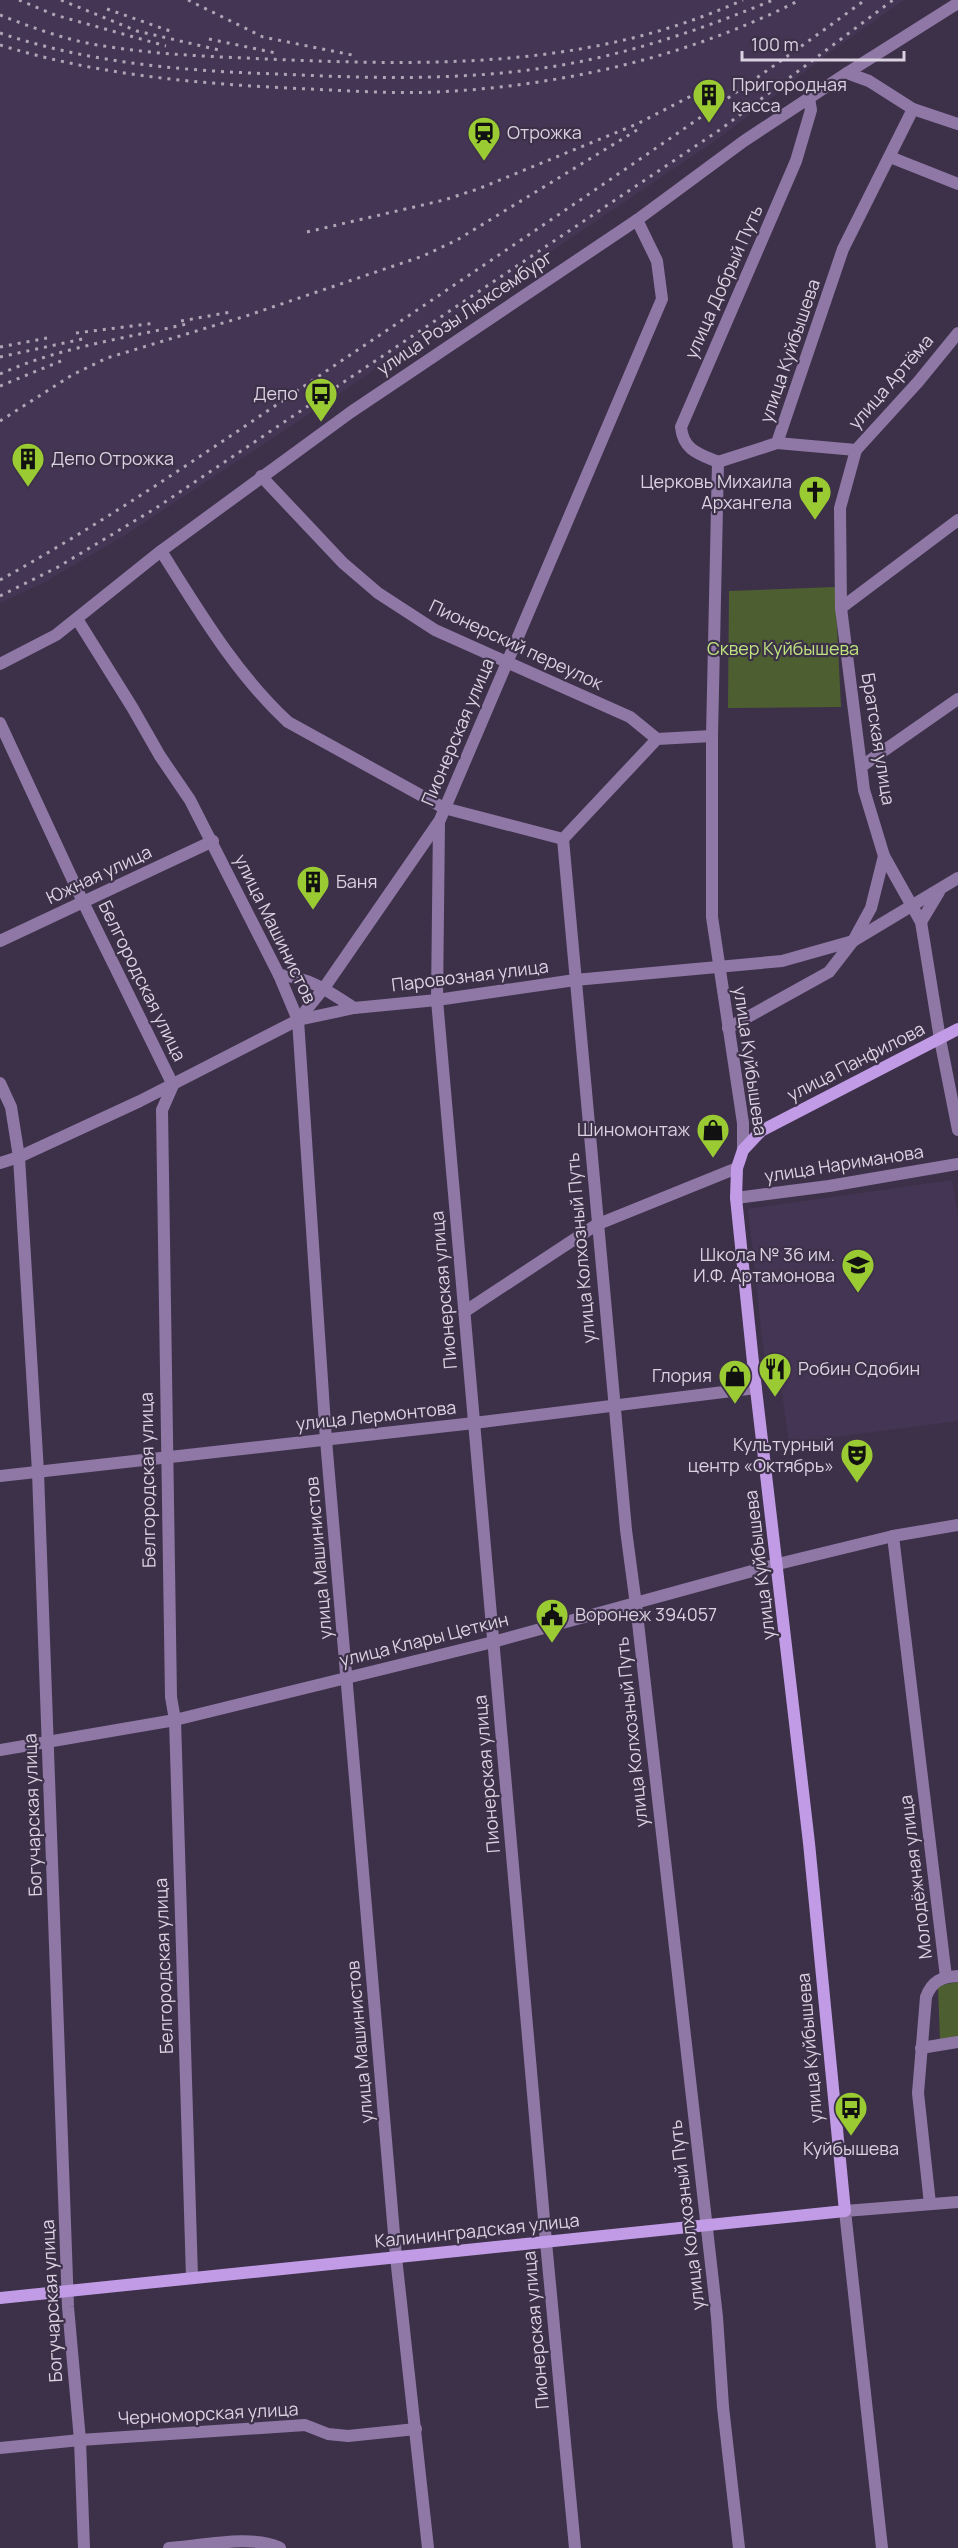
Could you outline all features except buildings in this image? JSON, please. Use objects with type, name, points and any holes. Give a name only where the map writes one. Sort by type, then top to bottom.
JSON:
[{"type":"main road","name":"улица Панфилова","points":[[743,1150],[761,1131],[958,1029]]},
{"type":"main road","name":"улица Куйбышева","points":[[743,1150],[737,1168],[736,1198],[810,1843],[845,2211]]},
{"type":"main road","name":"Калининградская улица","points":[[0,2298],[845,2211]]},
{"type":"street","name":"улица Розы Люксембург","points":[[0,664],[36,647],[77,620],[161,551],[351,412],[637,220],[744,141],[958,3]]},
{"type":"street","points":[[847,73],[869,81],[913,109],[958,124]]},
{"type":"street","name":"улица Добрый Путь","points":[[718,462],[687,447],[682,439],[681,427],[796,161],[810,110],[808,98]]},
{"type":"street","name":"улица Куйбышева","points":[[743,1150],[743,1123],[712,917],[712,736],[718,462],[777,443],[843,249],[913,109]]},
{"type":"street","points":[[890,157],[958,184]]},
{"type":"street","name":"Пионерская улица","points":[[575,2548],[437,1000],[439,822],[662,299],[657,261],[637,220]]},
{"type":"street","name":"улица Артёма","points":[[777,443],[856,450],[918,382],[958,333]]},
{"type":"street","name":"Братская улица","points":[[856,450],[840,508],[841,608],[864,790],[884,856],[921,922],[958,1130]]},
{"type":"street","name":"Пионерский переулок","points":[[261,476],[343,563],[378,593],[435,630],[630,717],[657,739]]},
{"type":"street","points":[[841,608],[958,520]]},
{"type":"street","points":[[161,551],[240,669],[267,703],[288,722],[444,808],[563,839],[657,739],[712,736]]},
{"type":"street","name":"улица Машинистов","points":[[77,620],[160,756],[190,800],[213,841],[279,975],[298,1020],[327,1440],[396,2257],[428,2548]]},
{"type":"street","points":[[862,766],[958,699]]},
{"type":"street","name":"Белгородская улица","points":[[0,723],[83,902],[173,1085],[162,1110],[166,1458],[171,1697],[175,1720],[192,2277]]},
{"type":"street","points":[[298,1020],[324,988],[439,822]]},
{"type":"street","name":"улица Колхозный Путь","points":[[563,839],[596,1225],[626,1530],[706,2226],[739,2548]]},
{"type":"street","name":"Южная улица","points":[[0,941],[213,841]]},
{"type":"street","points":[[728,1028],[829,972],[853,941],[871,908],[884,856]]},
{"type":"street","name":"Паровозная улица","points":[[0,1163],[19,1157],[140,1101],[298,1020],[354,1008],[437,1000],[575,980],[782,961],[853,941],[911,905],[940,891],[958,878]]},
{"type":"street","points":[[921,922],[940,891]]},
{"type":"street","points":[[279,975],[297,976],[324,988],[354,1008]]},
{"type":"street","name":"Богучарская улица","points":[[0,1083],[11,1107],[19,1157],[38,1472],[67,2292],[80,2440],[84,2548]]},
{"type":"street","points":[[140,1101],[162,1110]]},
{"type":"street","points":[[743,1123],[751,1129],[761,1131]]},
{"type":"street","name":"улица Нариманова","points":[[736,1198],[958,1164]]},
{"type":"street","points":[[465,1312],[596,1225],[737,1168]]},
{"type":"street","name":"улица Лермонтова","points":[[0,1476],[474,1423],[756,1388]]},
{"type":"street","name":"улица Клары Цеткин","points":[[0,1750],[49,1744],[175,1720],[494,1642],[636,1605],[778,1564],[893,1536],[957,1524]]},
{"type":"street","name":"Молодёжная улица","points":[[893,1536],[952,1976],[933,1983],[926,1997],[921,2048],[918,2093],[930,2204]]},
{"type":"street","points":[[921,2048],[958,2042]]},
{"type":"street","name":"Калининградская улица","points":[[845,2211],[958,2202]]},
{"type":"street","name":"улица Куйбышева","points":[[845,2211],[882,2548]]},
{"type":"street","name":"Черноморская улица","points":[[0,2448],[80,2440],[305,2425],[327,2434],[348,2436],[416,2429]]},
{"type":"street","points":[[169,2548],[247,2542],[272,2543],[280,2548]]},
{"type":"shaded area","points":[[0,0],[904,0],[833,50],[721,137],[282,432],[122,537],[45,582],[0,603]]},
{"type":"shaded area","name":"Школа № 36 им. И.Ф. Артамонова","points":[[952,1180],[958,1216],[958,1421],[789,1443],[779,1372],[766,1374],[748,1209]]},
{"type":"green space","name":"Сквер Куйбышева","points":[[835,587],[841,707],[728,708],[729,591]]},
{"type":"green space","points":[[958,1982],[958,2038],[940,2040],[938,1988],[941,1985]]},
{"type":"railway","points":[[19,0],[55,15],[166,46]]},
{"type":"railway","points":[[61,0],[137,31],[219,50]]},
{"type":"railway","points":[[188,0],[263,37],[357,56]]},
{"type":"railway","points":[[0,15],[38,29],[91,44],[173,54],[348,62],[463,61],[576,50],[632,38],[688,22],[743,0]]},
{"type":"railway","points":[[0,33],[68,52],[172,68],[317,76],[437,77],[518,71],[597,58],[686,33],[773,0]]},
{"type":"railway","points":[[0,45],[106,70],[178,80],[343,91],[437,92],[531,83],[623,65],[714,38],[800,0]]},
{"type":"railway","points":[[0,580],[96,524],[236,432],[621,172],[865,0]]},
{"type":"railway","points":[[0,596],[58,567],[156,508],[721,129],[893,0]]},
{"type":"railway","points":[[107,9],[170,31]]},
{"type":"railway","points":[[209,39],[276,53]]},
{"type":"railway","points":[[307,232],[444,200],[478,189],[637,124],[695,94]]},
{"type":"railway","points":[[0,421],[72,375],[107,358],[246,316],[423,256],[457,240],[637,130]]},
{"type":"railway","points":[[181,321],[231,312]]},
{"type":"railway","points":[[76,333],[156,323]]},
{"type":"railway","points":[[0,374],[70,350],[191,323]]},
{"type":"railway","points":[[0,347],[47,338]]},
{"type":"railway","points":[[0,357],[87,338]]},
{"type":"railway","points":[[0,386],[61,361]]},
{"type":"place","name":"Пригородная касса","points":[[709,124]]},
{"type":"place","name":"Отрожка","points":[[484,162]]},
{"type":"place","name":"Депо","points":[[321,423]]},
{"type":"place","name":"Депо Отрожка","points":[[28,488]]},
{"type":"place","name":"Церковь Михаила Архангела","points":[[815,521]]},
{"type":"place","name":"Баня","points":[[313,911]]},
{"type":"place","name":"Шиномонтаж","points":[[713,1159]]},
{"type":"place","name":"Школа № 36 им. И.Ф. Артамонова","points":[[858,1294]]},
{"type":"place","name":"Робин Сдобин","points":[[775,1398]]},
{"type":"place","name":"Глория","points":[[735,1405]]},
{"type":"place","name":"Культурный центр «Октябрь»","points":[[857,1484]]},
{"type":"place","name":"Воронеж 394057","points":[[552,1644]]},
{"type":"place","name":"Куйбышева","points":[[851,2137]]}]
